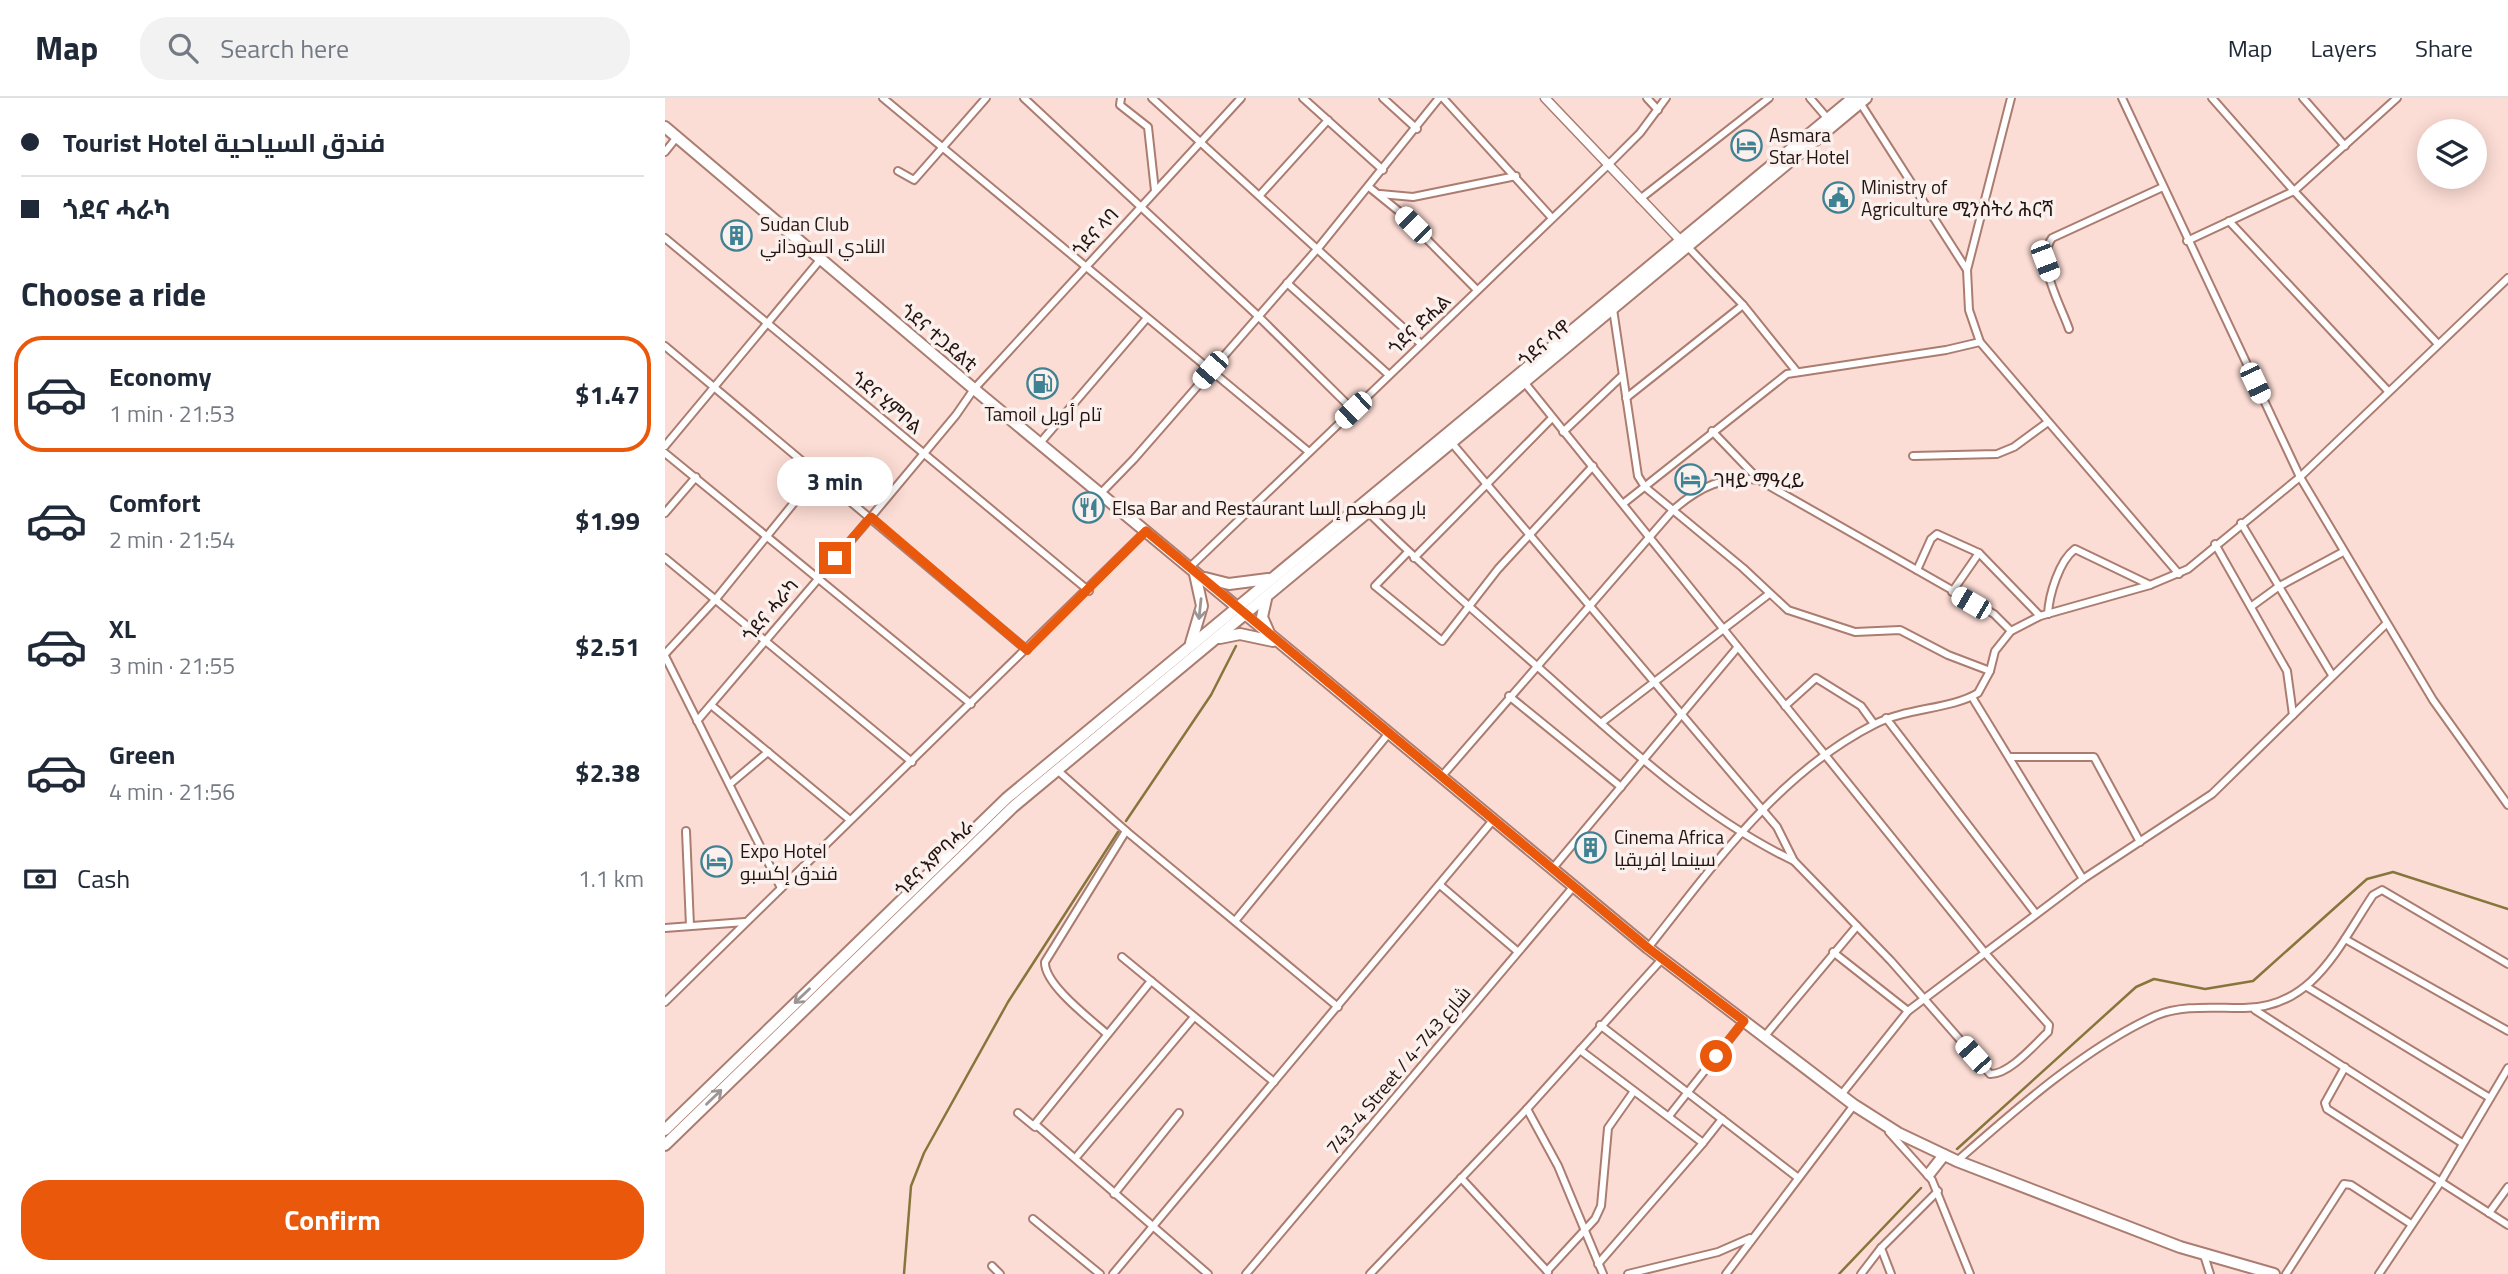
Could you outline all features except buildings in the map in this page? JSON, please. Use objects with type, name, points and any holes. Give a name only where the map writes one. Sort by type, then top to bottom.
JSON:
[{"type":"main road","name":"ጎደና ሳዋ","points":[[1685,244],[1828,119],[1859,99]]},
{"type":"main road","name":"ጎደና ሳዋ","points":[[1235,607],[1271,584],[1859,99]]},
{"type":"main road","name":"ጎደና ተጋደልቲ","points":[[665,127],[1274,640],[1648,948],[1854,1105],[1880,1122],[1957,1161],[2204,1255],[2274,1274]]},
{"type":"main road","points":[[1194,572],[1229,584],[1271,584],[1262,611],[1274,640]]},
{"type":"main road","points":[[1190,645],[1202,606],[1200,587],[1194,572]]},
{"type":"main road","name":"ጎደና ሳዋ","points":[[1245,615],[1271,584]]},
{"type":"main road","name":"ጎደና እምባሓራ","points":[[665,1145],[1052,766],[1235,607]]},
{"type":"main road","name":"ጎደና እምባሓራ","points":[[665,1130],[987,817],[1245,615]]},
{"type":"main road","points":[[1214,639],[1240,634],[1274,640]]},
{"type":"main road","points":[[1929,1174],[1944,1155]]},
{"type":"street","points":[[883,98],[1308,452]]},
{"type":"street","points":[[898,171],[914,180],[986,98]]},
{"type":"street","points":[[1024,98],[1257,315],[1353,410]]},
{"type":"street","points":[[1121,98],[1120,105],[1148,127],[1155,191]]},
{"type":"street","points":[[1152,98],[1319,247],[1421,344]]},
{"type":"street","name":"ጎደና ላባ","points":[[974,389],[1241,98]]},
{"type":"street","points":[[1303,98],[1383,170]]},
{"type":"street","points":[[1383,98],[1417,129]]},
{"type":"street","points":[[1101,493],[1134,459],[1319,247],[1441,98],[1552,218]]},
{"type":"street","points":[[1545,98],[1743,305],[1797,372]]},
{"type":"street","points":[[1647,98],[1658,110]]},
{"type":"street","name":"ጎደና ድሒል","points":[[1194,572],[1308,452],[1608,164],[1666,98]]},
{"type":"street","points":[[1640,199],[1769,98]]},
{"type":"street","points":[[1810,98],[1828,119]]},
{"type":"street","points":[[2011,98],[1967,270],[1969,310],[1980,342],[2179,574]]},
{"type":"street","points":[[2122,98],[2300,477],[2433,700],[2508,805]]},
{"type":"street","points":[[2212,98],[2294,191],[2438,344]]},
{"type":"street","points":[[2303,98],[2345,146]]},
{"type":"street","points":[[2187,241],[2294,191],[2397,98]]},
{"type":"street","points":[[1859,99],[1967,270]]},
{"type":"street","points":[[1260,195],[1328,120]]},
{"type":"street","points":[[665,152],[677,137]]},
{"type":"street","points":[[1380,194],[1413,197],[1516,176]]},
{"type":"street","points":[[1369,187],[1380,194],[1477,290]]},
{"type":"street","points":[[2069,329],[2045,261],[2047,244],[2052,238],[2163,187]]},
{"type":"street","points":[[2229,222],[2388,391]]},
{"type":"street","name":"ጎደና ሂምቦል","points":[[665,238],[1089,591]]},
{"type":"street","points":[[665,446],[820,260]]},
{"type":"street","points":[[1648,948],[1739,833],[1825,755],[1887,718],[1972,697],[1982,688],[1995,651],[2011,631],[2044,615],[2179,574],[2300,477],[2508,278]]},
{"type":"street","points":[[1287,283],[1389,375]]},
{"type":"street","points":[[1610,305],[1638,476],[1645,487],[1794,613],[1855,632],[1899,631],[1957,659],[1990,671]]},
{"type":"street","points":[[1626,398],[1743,305]]},
{"type":"street","points":[[1040,443],[1147,318]]},
{"type":"street","points":[[1624,503],[1778,379],[1797,372],[1946,350],[1980,342]]},
{"type":"street","points":[[665,346],[819,472],[1027,650]]},
{"type":"street","points":[[1563,432],[1622,376]]},
{"type":"street","points":[[1449,439],[1777,827],[1794,861],[1857,926],[1990,1074],[1997,1074],[2012,1063],[2050,1028],[1985,953],[1737,648],[1624,503],[1521,379]]},
{"type":"street","name":"ጎደና ሓራካ","points":[[697,721],[924,454],[974,389]]},
{"type":"street","points":[[1414,558],[1552,418]]},
{"type":"street","points":[[1913,456],[1997,454],[2014,447],[2048,422]]},
{"type":"street","points":[[1712,431],[1759,480],[1994,614],[2011,631]]},
{"type":"street","points":[[665,453],[971,704]]},
{"type":"street","points":[[1408,552],[1377,583],[1377,589],[1442,641],[1467,606],[1529,534],[1593,466]]},
{"type":"street","points":[[781,888],[665,655],[715,600],[819,472]]},
{"type":"street","points":[[665,513],[696,477]]},
{"type":"street","points":[[1442,776],[1535,665],[1591,606],[1673,510],[1700,489],[1713,484],[1732,478],[1759,480]]},
{"type":"street","points":[[1364,508],[1467,606],[1646,760],[1739,833],[1794,861]]},
{"type":"street","points":[[2241,523],[2332,675]]},
{"type":"street","points":[[665,1002],[1089,591],[1146,531]]},
{"type":"street","points":[[1917,570],[1931,539],[1937,534],[1979,553],[2044,615]]},
{"type":"street","points":[[2215,544],[2287,671],[2293,715]]},
{"type":"street","points":[[2044,615],[2065,561],[2074,550],[2150,585]]},
{"type":"street","points":[[2252,606],[2278,587],[2343,552]]},
{"type":"street","points":[[1952,592],[1979,553]]},
{"type":"street","points":[[665,558],[912,762]]},
{"type":"street","points":[[1601,723],[1769,594]]},
{"type":"street","points":[[1841,1095],[1908,1012],[2083,879],[2212,794],[2386,624]]},
{"type":"street","points":[[1553,868],[1737,648]]},
{"type":"street","points":[[1785,706],[1816,678],[1861,706],[1874,724]]},
{"type":"street","points":[[1509,696],[1621,787]]},
{"type":"street","points":[[1972,697],[2083,879]]},
{"type":"street","points":[[711,705],[850,820]]},
{"type":"street","points":[[1887,718],[2036,914]]},
{"type":"street","points":[[1235,921],[1389,732]]},
{"type":"street","points":[[730,784],[768,752]]},
{"type":"street","points":[[2011,757],[2094,757],[2140,842]]},
{"type":"street","points":[[1052,766],[1338,1007]]},
{"type":"street","points":[[1113,1274],[1494,819]]},
{"type":"street","points":[[686,831],[690,926]]},
{"type":"street","points":[[1106,1033],[1065,996],[1047,974],[1045,962],[1126,831]]},
{"type":"street","points":[[1440,885],[1517,951]]},
{"type":"street","name":"743-4 Street / شارع 743-4","points":[[1246,1274],[1574,886]]},
{"type":"street","points":[[1957,1161],[2070,1070],[2121,1034],[2156,1016],[2192,1008],[2253,1009],[2288,1000],[2307,987],[2345,939],[2373,895],[2382,890],[2508,964]]},
{"type":"street","points":[[665,929],[745,922]]},
{"type":"street","points":[[1764,1037],[1857,926]]},
{"type":"street","points":[[2345,939],[2508,1031]]},
{"type":"street","points":[[1833,952],[1908,1012]]},
{"type":"street","points":[[1122,957],[1274,1082]]},
{"type":"street","points":[[1370,1274],[1527,1109],[1662,959]]},
{"type":"street","points":[[1035,1128],[1035,1121],[1151,981]]},
{"type":"street","points":[[2307,987],[2490,1098]]},
{"type":"street","points":[[2253,1009],[2462,1143]]},
{"type":"street","points":[[1078,1154],[1194,1017]]},
{"type":"street","points":[[1669,1116],[1744,1021]]},
{"type":"street","points":[[1600,1026],[1797,1177]]},
{"type":"street","points":[[1580,1050],[1703,1143]]},
{"type":"street","points":[[2345,1067],[2325,1103],[2326,1110],[2508,1225]]},
{"type":"street","points":[[2379,1274],[2440,1182],[2508,1068]]},
{"type":"street","points":[[1461,1178],[1548,1273],[1585,1231],[1601,1206],[1608,1128],[1634,1091]]},
{"type":"street","points":[[1726,1274],[1854,1105]]},
{"type":"street","points":[[1527,1109],[1558,1166],[1603,1274]]},
{"type":"street","points":[[1018,1113],[1208,1274]]},
{"type":"street","points":[[1114,1194],[1179,1113]]},
{"type":"street","points":[[1598,1264],[1722,1119]]},
{"type":"street","points":[[1880,1122],[1929,1174],[1970,1274]]},
{"type":"street","points":[[2286,1274],[2344,1184],[2351,1185],[2410,1224]]},
{"type":"street","points":[[2489,1213],[2508,1186]]},
{"type":"street","points":[[1861,1274],[1881,1248],[1938,1191]]},
{"type":"street","points":[[1033,1219],[1100,1274]]},
{"type":"street","points":[[1628,1274],[1718,1252],[1752,1237]]},
{"type":"street","points":[[1881,1248],[1891,1274]]},
{"type":"street","points":[[2204,1255],[2210,1274]]},
{"type":"street","points":[[992,1266],[1000,1274]]},
{"type":"waterway","points":[[1126,821],[1211,695],[1236,646]]},
{"type":"waterway","points":[[904,1274],[911,1186],[924,1153],[1008,1002],[1118,832]]},
{"type":"waterway","points":[[1957,1149],[2136,987],[2154,979],[2205,989],[2253,981],[2367,879],[2393,872],[2508,909]]},
{"type":"waterway","points":[[1839,1274],[1921,1188]]},
{"type":"place","name":"Asmara Star Hotel","points":[[1746,146]]},
{"type":"place","name":"Ministry of Agriculture ሚንስትሪ ሕርሻ","points":[[1838,198]]},
{"type":"place","name":"Sudan Club النادي السوداني","points":[[737,235]]},
{"type":"place","name":"Tamoil تام أويل","points":[[1043,383]]},
{"type":"place","name":"ገዛይ ማዓረይ","points":[[1691,480]]},
{"type":"place","name":"Elsa Bar and Restaurant بار ومطعم إلسا","points":[[1089,508]]},
{"type":"place","name":"Cinema Africa سينما إفريقيا","points":[[1591,848]]},
{"type":"place","name":"Expo Hotel فندق إكسبو","points":[[717,862]]},
{"type":"route","points":[[835,558],[871,517],[1027,650],[1089,591],[1146,531],[1257,626],[1648,948],[1744,1021],[1716,1056]]}]
